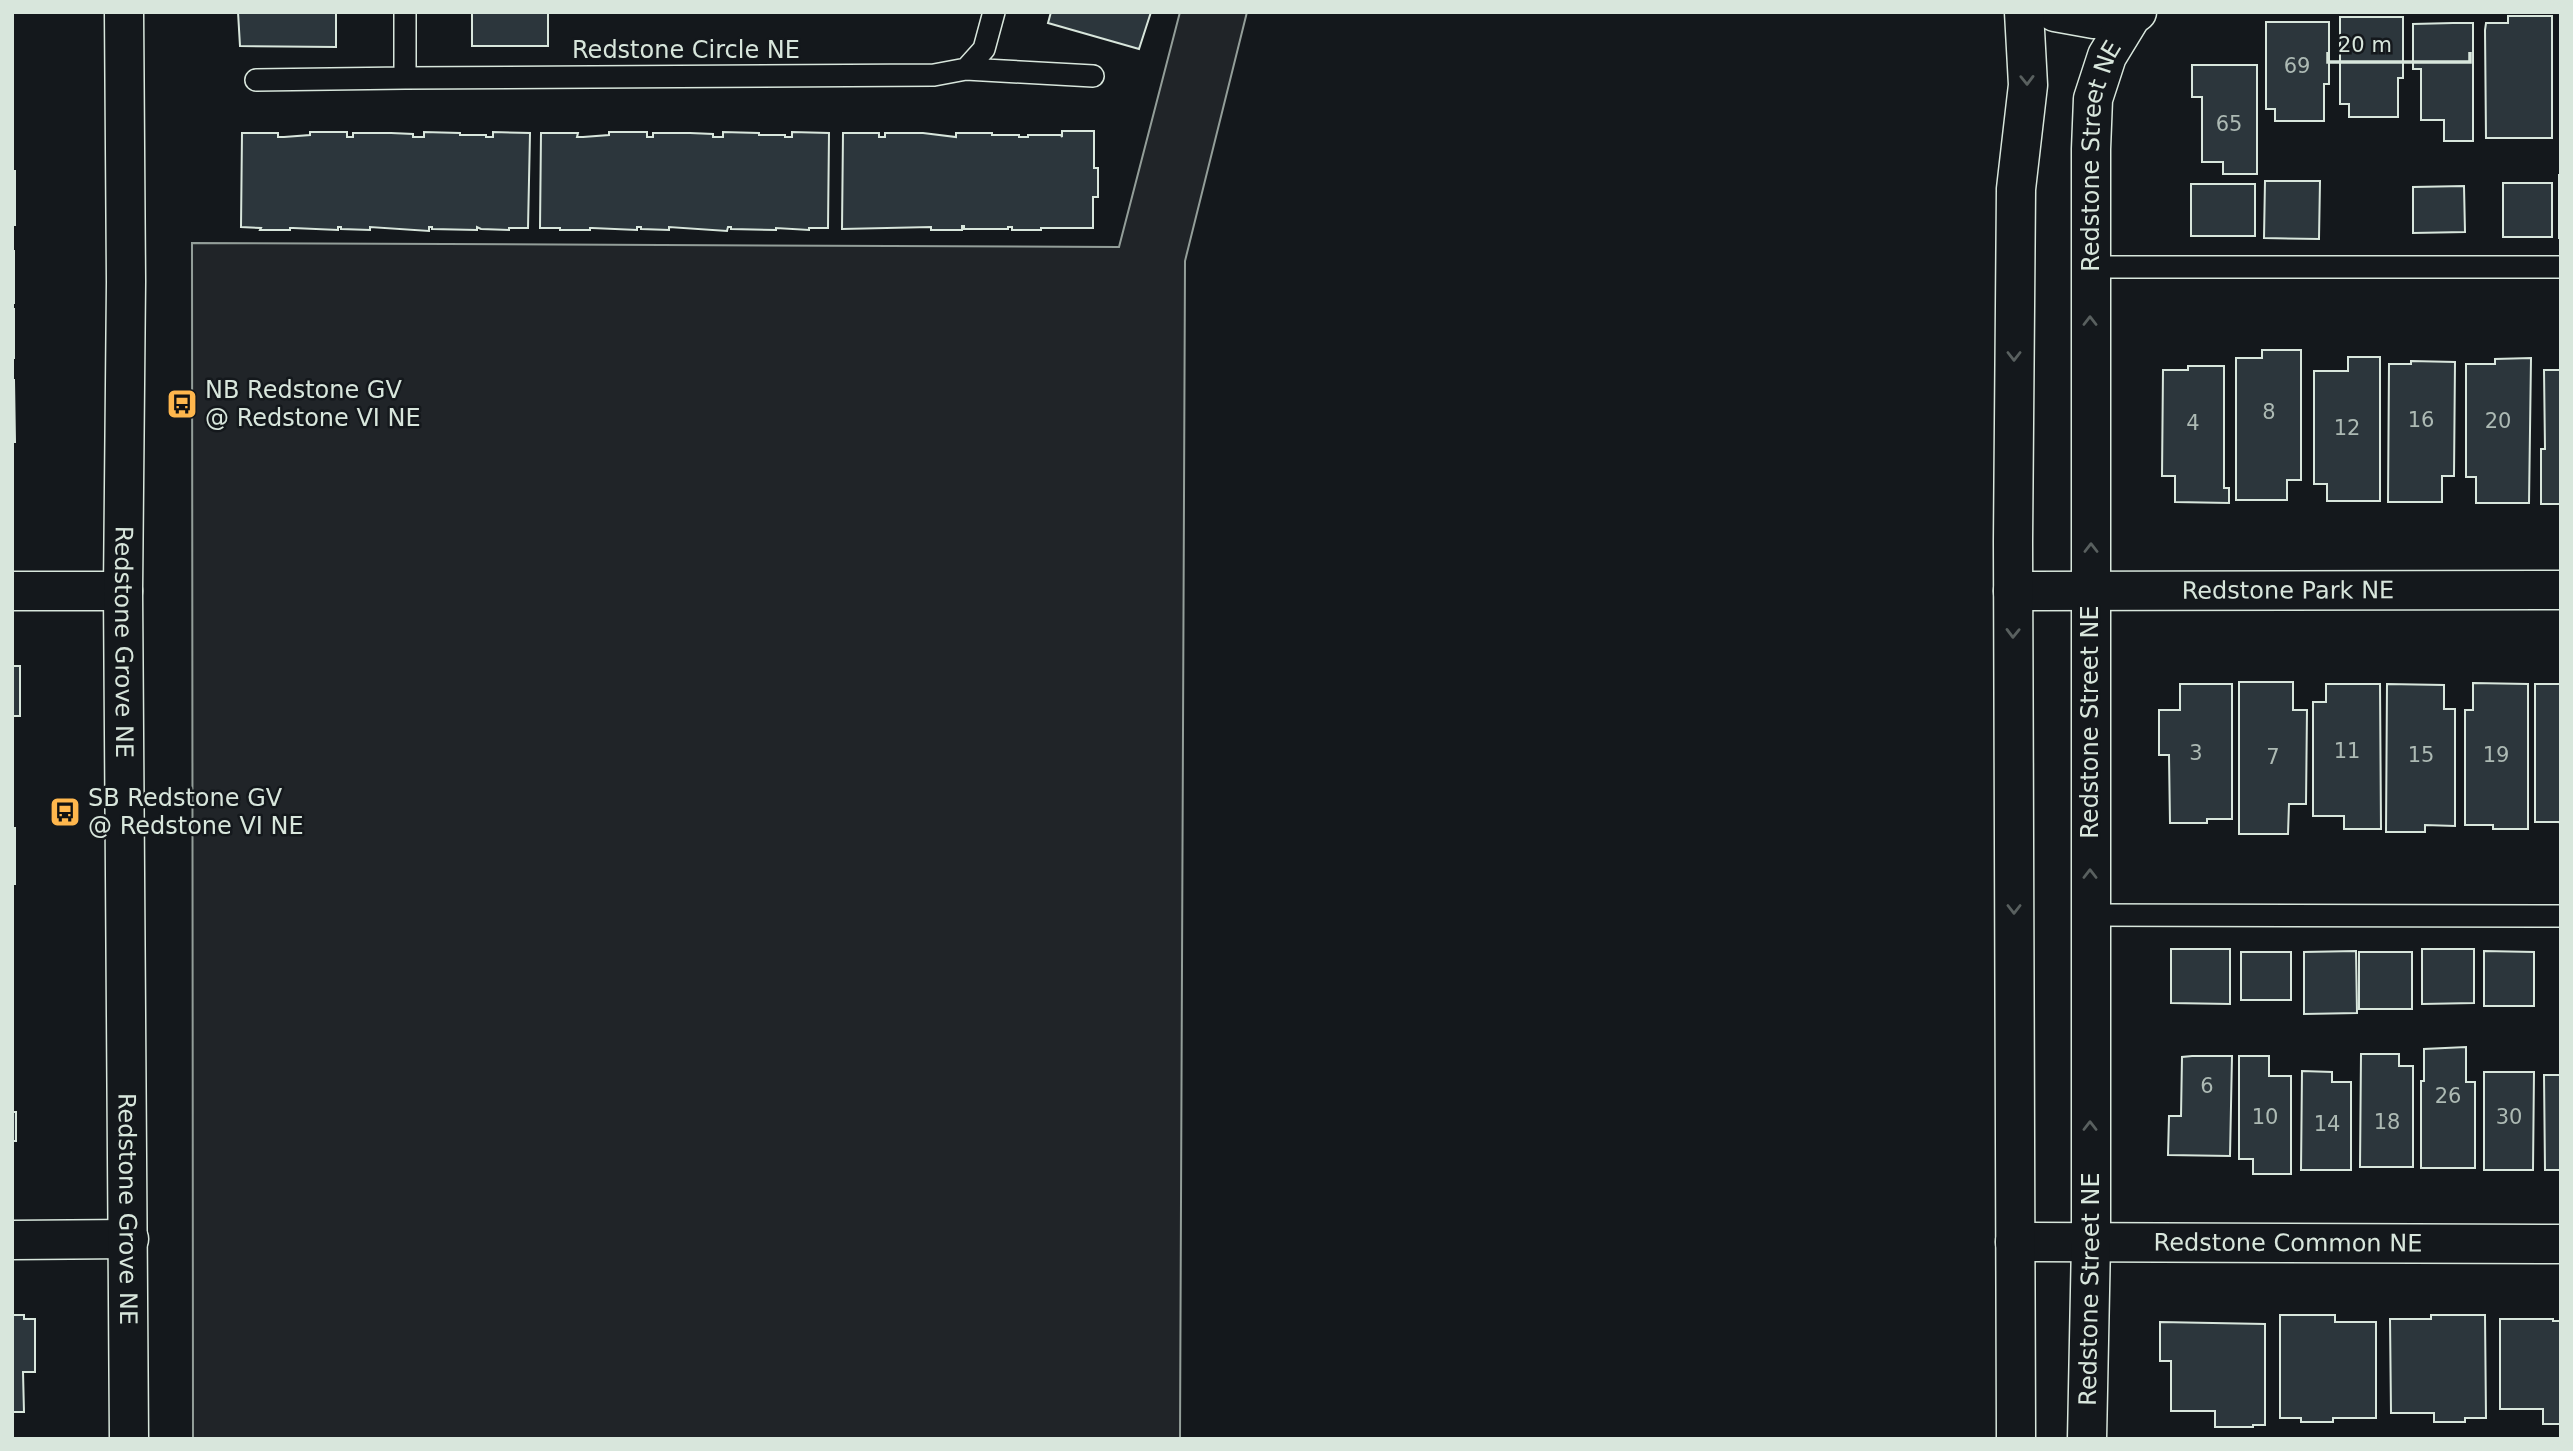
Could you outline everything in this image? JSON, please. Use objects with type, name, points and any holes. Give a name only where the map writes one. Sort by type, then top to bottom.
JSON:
[{"type":"street","name":"Redstone Grove NE","points":[[124,12],[126,282],[123,591],[130,1439]]},
{"type":"street","points":[[2016,1439],[2013,591],[2016,189],[2028,85],[2024,12]]},
{"type":"street","points":[[2055,12],[2094,19],[2134,13]]},
{"type":"street","name":"Redstone Street NE","points":[[2087,1439],[2091,1242],[2090,267],[2093,99],[2107,56],[2134,13]]},
{"type":"street","name":"Redstone Park NE","points":[[2013,591],[2561,590]]},
{"type":"street","points":[[12,591],[123,591]]},
{"type":"street","points":[[12,1240],[129,1239]]},
{"type":"street","name":"Redstone Common NE","points":[[2015,1242],[2561,1244]]},
{"type":"lane","points":[[405,12],[405,78]]},
{"type":"lane","points":[[966,68],[984,50],[994,12]]},
{"type":"lane","name":"Redstone Circle NE","points":[[256,80],[934,75],[966,68],[1094,76]]},
{"type":"lane","points":[[2090,267],[2561,267]]},
{"type":"lane","points":[[2090,915],[2561,916]]},
{"type":"shaded area","points":[[1180,12],[1247,12],[1185,261],[1180,1439],[193,1439],[192,243],[1119,247]]},
{"type":"building","points":[[238,12],[336,12],[336,47],[240,46]]},
{"type":"building","points":[[472,12],[548,12],[548,46],[472,46]]},
{"type":"building","points":[[1051,12],[1151,12],[1139,49],[1048,23]]},
{"type":"building","points":[[2508,16],[2552,16],[2552,138],[2486,138],[2486,23],[2508,23]]},
{"type":"building","points":[[2340,17],[2403,17],[2403,78],[2398,78],[2398,117],[2349,117],[2349,104],[2340,104]]},
{"type":"building","points":[[2266,22],[2329,22],[2329,84],[2324,84],[2324,121],[2275,121],[2275,109],[2266,109]]},
{"type":"building","points":[[2473,23],[2473,141],[2444,141],[2444,120],[2421,120],[2421,69],[2413,69],[2413,24]]},
{"type":"building","points":[[2192,65],[2257,65],[2257,174],[2223,174],[2223,162],[2202,162],[2202,97],[2192,97]]},
{"type":"building","points":[[1062,131],[1094,131],[1094,168],[1098,168],[1098,197],[1093,197],[1093,228],[1012,230],[1012,227],[964,229],[962,226],[962,230],[931,230],[931,227],[842,229],[843,133],[879,133],[879,137],[885,137],[885,133],[923,133],[956,137],[956,133],[992,133],[1019,137],[1062,137]]},
{"type":"building","points":[[310,132],[347,132],[347,137],[353,137],[353,133],[413,134],[413,137],[424,137],[424,132],[460,133],[493,137],[493,132],[530,133],[528,228],[509,230],[477,227],[477,230],[429,227],[429,231],[370,227],[370,230],[338,227],[338,230],[260,230],[261,228],[241,227],[242,133],[278,133],[278,137],[284,137],[310,135]]},
{"type":"building","points":[[609,132],[647,132],[647,137],[653,137],[653,133],[713,134],[713,137],[723,137],[723,132],[759,133],[792,137],[792,132],[829,133],[828,228],[776,230],[728,227],[727,231],[669,227],[669,230],[641,227],[637,227],[637,230],[540,228],[541,133],[578,133],[577,137],[583,137],[609,135]]},
{"type":"building","points":[[12,171],[15,171],[15,225],[12,225]]},
{"type":"building","points":[[2561,175],[2561,238],[2559,238]]},
{"type":"building","points":[[2265,181],[2320,181],[2319,239],[2264,238]]},
{"type":"building","points":[[2503,183],[2552,183],[2552,237],[2503,237]]},
{"type":"building","points":[[2191,184],[2255,184],[2255,236],[2191,236]]},
{"type":"building","points":[[2464,186],[2465,232],[2413,233],[2413,187]]},
{"type":"building","points":[[14,251],[14,303],[12,303]]},
{"type":"building","points":[[14,309],[14,358],[12,358]]},
{"type":"building","points":[[2262,350],[2301,350],[2301,480],[2287,480],[2287,500],[2236,500],[2236,358],[2262,358]]},
{"type":"building","points":[[2348,357],[2380,357],[2380,501],[2327,501],[2327,484],[2314,484],[2314,371],[2348,371]]},
{"type":"building","points":[[2531,358],[2529,503],[2476,503],[2476,477],[2466,477],[2466,364],[2495,364],[2495,359]]},
{"type":"building","points":[[2411,361],[2455,362],[2454,476],[2442,476],[2442,502],[2388,502],[2389,364],[2411,364]]},
{"type":"building","points":[[2188,366],[2224,366],[2224,488],[2229,488],[2229,503],[2175,502],[2175,476],[2162,476],[2163,370],[2188,370]]},
{"type":"building","points":[[2544,370],[2561,370],[2561,504],[2541,504],[2541,449],[2545,449]]},
{"type":"building","points":[[14,380],[15,442],[12,442]]},
{"type":"building","points":[[12,666],[20,666],[20,716],[12,716]]},
{"type":"building","points":[[2239,682],[2293,682],[2293,710],[2307,710],[2306,804],[2289,804],[2288,834],[2239,834]]},
{"type":"building","points":[[2473,683],[2528,684],[2528,829],[2493,829],[2493,825],[2465,825],[2465,710],[2473,710]]},
{"type":"building","points":[[2180,684],[2232,684],[2232,819],[2207,819],[2207,823],[2170,823],[2169,755],[2159,755],[2159,710],[2180,710]]},
{"type":"building","points":[[2326,684],[2380,684],[2381,829],[2344,829],[2344,816],[2313,816],[2313,702],[2326,702]]},
{"type":"building","points":[[2387,684],[2444,685],[2444,709],[2455,709],[2455,826],[2425,825],[2425,832],[2386,832]]},
{"type":"building","points":[[2535,684],[2561,684],[2561,825],[2559,822],[2535,822]]},
{"type":"building","points":[[12,828],[15,828],[15,884],[12,884]]},
{"type":"building","points":[[2171,949],[2230,949],[2230,1004],[2171,1003]]},
{"type":"building","points":[[2422,949],[2474,949],[2474,1003],[2422,1004]]},
{"type":"building","points":[[2356,951],[2357,1013],[2304,1014],[2304,952]]},
{"type":"building","points":[[2484,951],[2534,952],[2534,1006],[2484,1006]]},
{"type":"building","points":[[2241,952],[2291,952],[2291,1000],[2241,1000]]},
{"type":"building","points":[[2359,952],[2412,952],[2412,1009],[2359,1009]]},
{"type":"building","points":[[2466,1047],[2466,1082],[2475,1082],[2475,1168],[2421,1168],[2421,1081],[2424,1081],[2424,1049]]},
{"type":"building","points":[[2361,1054],[2399,1054],[2399,1066],[2413,1066],[2413,1167],[2360,1167]]},
{"type":"building","points":[[2232,1056],[2230,1156],[2168,1155],[2169,1116],[2181,1116],[2182,1057]]},
{"type":"building","points":[[2239,1056],[2269,1056],[2269,1076],[2291,1076],[2291,1174],[2253,1174],[2253,1159],[2239,1159]]},
{"type":"building","points":[[2302,1071],[2332,1072],[2332,1082],[2351,1082],[2351,1170],[2301,1170]]},
{"type":"building","points":[[2484,1072],[2534,1072],[2533,1170],[2484,1170]]},
{"type":"building","points":[[2544,1075],[2561,1075],[2561,1170],[2545,1170]]},
{"type":"building","points":[[12,1112],[16,1112],[16,1141],[12,1141]]},
{"type":"building","points":[[12,1315],[35,1319],[35,1372],[23,1372],[24,1412],[12,1412]]},
{"type":"building","points":[[2280,1315],[2335,1315],[2335,1322],[2376,1322],[2376,1418],[2333,1418],[2333,1422],[2301,1422],[2301,1418],[2280,1418]]},
{"type":"building","points":[[2431,1315],[2485,1315],[2486,1418],[2465,1418],[2465,1422],[2434,1422],[2434,1413],[2391,1413],[2390,1319],[2431,1319]]},
{"type":"building","points":[[2500,1319],[2561,1321],[2561,1424],[2543,1424],[2543,1409],[2500,1409]]},
{"type":"building","points":[[2160,1322],[2265,1324],[2265,1425],[2215,1427],[2215,1411],[2171,1411],[2171,1361],[2160,1361]]},
{"type":"place","name":"NB Redstone GV @ Redstone VI NE","points":[[182,404]]},
{"type":"place","name":"SB Redstone GV @ Redstone VI NE","points":[[65,812]]}]
